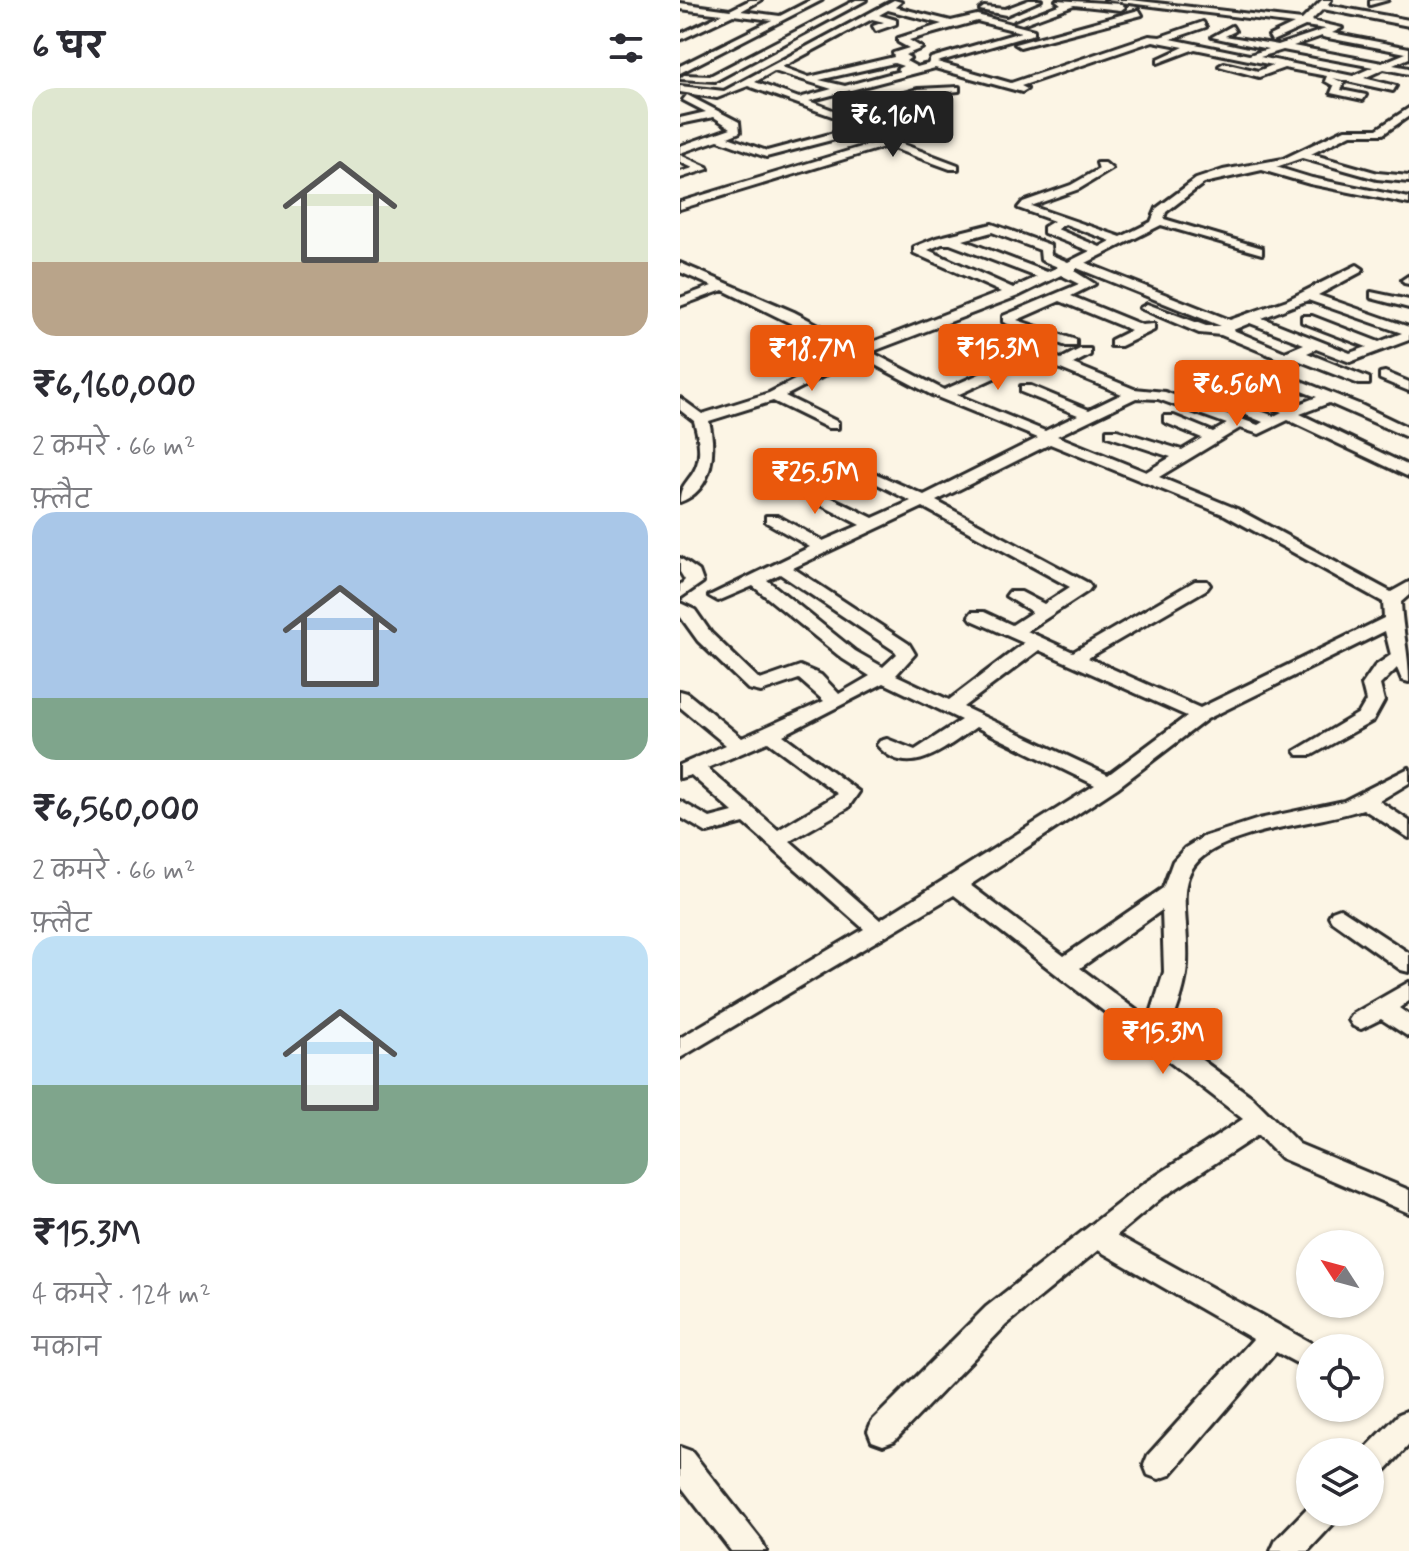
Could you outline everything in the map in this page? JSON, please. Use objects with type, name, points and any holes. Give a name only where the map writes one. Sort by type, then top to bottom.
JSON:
[{"type":"street","points":[[681,7],[697,0]]},
{"type":"street","points":[[694,17],[730,0]]},
{"type":"street","points":[[680,37],[757,0]]},
{"type":"street","points":[[680,70],[818,0]]},
{"type":"street","points":[[680,77],[712,79],[862,0]]},
{"type":"street","points":[[682,95],[703,92],[723,94],[900,0]]},
{"type":"street","points":[[906,0],[908,5],[933,11],[941,9]]},
{"type":"street","points":[[956,13],[1006,12],[1037,0]]},
{"type":"street","points":[[1044,0],[1201,15],[1259,12]]},
{"type":"street","points":[[1109,0],[1291,17]]},
{"type":"street","points":[[1139,0],[1259,12],[1304,23],[1346,21],[1409,32]]},
{"type":"street","points":[[1198,7],[1207,0]]},
{"type":"street","points":[[1218,10],[1230,0]]},
{"type":"street","points":[[1346,21],[1360,0],[1388,4]]},
{"type":"street","points":[[1019,22],[1046,13],[1064,1]]},
{"type":"street","points":[[746,23],[781,5]]},
{"type":"street","points":[[1225,66],[1275,44],[1321,6],[1346,21],[1375,32]]},
{"type":"street","points":[[681,7],[818,23]]},
{"type":"street","points":[[886,7],[955,24]]},
{"type":"street","points":[[1046,13],[1062,19]]},
{"type":"street","points":[[772,68],[838,87],[1139,13]]},
{"type":"street","points":[[1036,92],[896,55],[917,48],[901,40],[981,14],[1050,36]]},
{"type":"street","points":[[1275,44],[1321,33],[1364,14],[1404,22]]},
{"type":"street","points":[[871,16],[893,22],[876,28]]},
{"type":"street","points":[[912,27],[937,20]]},
{"type":"street","points":[[1387,28],[1404,22]]},
{"type":"street","points":[[1162,39],[1203,25]]},
{"type":"street","points":[[1181,65],[1161,61],[1232,29]]},
{"type":"street","points":[[935,65],[931,61],[1031,32]]},
{"type":"street","points":[[1321,33],[1409,53]]},
{"type":"street","points":[[1216,37],[1275,44],[1409,71]]},
{"type":"street","points":[[1011,86],[1149,38],[1329,74],[1409,84]]},
{"type":"street","points":[[1363,97],[1334,91],[1340,84],[1326,80],[1348,59],[1378,45]]},
{"type":"street","points":[[1359,77],[1409,53]]},
{"type":"street","points":[[1173,56],[1199,61]]},
{"type":"street","points":[[1212,64],[1259,74],[1301,57]]},
{"type":"street","points":[[798,101],[913,66],[896,60],[887,61],[811,79]]},
{"type":"street","points":[[906,70],[956,89]]},
{"type":"street","points":[[1359,77],[1393,88]]},
{"type":"street","points":[[837,115],[918,92],[956,89],[991,80]]},
{"type":"street","points":[[680,206],[897,137],[746,82]]},
{"type":"street","points":[[680,150],[736,130],[737,125],[682,95]]},
{"type":"street","points":[[1159,221],[1161,210],[1200,181],[1223,173],[1265,167],[1302,155],[1349,131],[1376,133],[1390,127],[1409,111]]},
{"type":"street","points":[[680,121],[713,114]]},
{"type":"street","points":[[694,136],[714,138],[763,154],[870,127]]},
{"type":"street","points":[[1390,127],[1409,131]]},
{"type":"street","points":[[837,136],[870,147]]},
{"type":"street","points":[[887,142],[954,167]]},
{"type":"street","points":[[805,145],[837,157]]},
{"type":"street","points":[[1302,155],[1377,176],[1409,179]]},
{"type":"street","points":[[680,158],[703,169],[680,175]]},
{"type":"street","points":[[1101,165],[1107,169],[1079,185],[1024,205],[1027,210],[1094,229],[1123,242]]},
{"type":"street","points":[[1265,167],[1310,181],[1409,201]]},
{"type":"street","points":[[1063,220],[1048,230],[1102,252]]},
{"type":"street","points":[[692,419],[774,396],[861,351],[1071,268],[1159,221],[1258,251]]},
{"type":"street","points":[[1013,293],[918,250],[992,228],[1046,248],[1045,257],[1227,328],[1275,354],[1293,355],[1364,381]]},
{"type":"street","points":[[951,240],[1049,277]]},
{"type":"street","points":[[680,267],[861,351],[900,375],[1231,512],[1392,610]]},
{"type":"street","points":[[1071,268],[1090,282],[1010,316],[1008,321],[1071,343]]},
{"type":"street","points":[[1147,308],[1204,330],[1227,328],[1307,295],[1357,269]]},
{"type":"street","points":[[680,302],[723,286]]},
{"type":"street","points":[[1307,295],[1409,333]]},
{"type":"street","points":[[1376,295],[1402,303]]},
{"type":"street","points":[[1059,296],[1142,330]]},
{"type":"street","points":[[1367,316],[1402,303]]},
{"type":"street","points":[[1116,343],[1169,316]]},
{"type":"street","points":[[1250,318],[1350,358],[1409,333]]},
{"type":"street","points":[[1307,319],[1380,347]]},
{"type":"street","points":[[999,339],[1132,393],[1160,395],[1259,430],[1285,415],[1328,398]]},
{"type":"street","points":[[1314,345],[1268,373],[1409,434]]},
{"type":"street","points":[[1062,364],[1085,352]]},
{"type":"street","points":[[945,395],[1036,354]]},
{"type":"street","points":[[960,356],[997,371]]},
{"type":"street","points":[[1385,376],[1409,387]]},
{"type":"street","points":[[1026,389],[1090,415]]},
{"type":"street","points":[[718,596],[924,501],[1132,393]]},
{"type":"street","points":[[1242,393],[1406,468]]},
{"type":"street","points":[[774,396],[833,425]]},
{"type":"street","points":[[1213,398],[1285,415]]},
{"type":"street","points":[[680,402],[710,456],[706,466],[680,497]]},
{"type":"street","points":[[1169,419],[1212,437]]},
{"type":"street","points":[[1148,477],[1237,424]]},
{"type":"street","points":[[1112,433],[1181,455]]},
{"type":"street","points":[[791,467],[813,473],[835,468],[854,469],[924,501],[1082,587],[1012,633]]},
{"type":"street","points":[[772,474],[873,525]]},
{"type":"street","points":[[772,519],[823,548]]},
{"type":"street","points":[[680,563],[693,575],[694,582],[680,593]]},
{"type":"street","points":[[684,770],[836,702],[884,676],[904,660],[906,654],[903,648],[781,567]]},
{"type":"street","points":[[755,579],[849,655],[884,676],[1110,784]]},
{"type":"street","points":[[1072,660],[1201,585]]},
{"type":"street","points":[[680,1049],[955,885],[1110,784],[1200,715],[1392,610],[1409,587]]},
{"type":"street","points":[[1015,596],[1046,612]]},
{"type":"street","points":[[680,608],[689,614],[704,637],[755,685],[761,686],[800,672],[814,679],[836,702]]},
{"type":"street","points":[[1305,751],[1366,717],[1375,701],[1371,685],[1375,677],[1405,665],[1394,640],[1392,610]]},
{"type":"street","points":[[978,616],[1200,715]]},
{"type":"street","points":[[951,707],[1035,644]]},
{"type":"street","points":[[680,697],[738,745]]},
{"type":"street","points":[[887,745],[903,754],[919,756],[976,719]]},
{"type":"street","points":[[767,732],[849,792],[841,803],[776,840]]},
{"type":"street","points":[[684,770],[748,815],[877,929]]},
{"type":"street","points":[[1155,1039],[1176,966],[1173,892],[1182,864],[1196,852],[1227,835],[1283,818],[1350,806],[1409,774]]},
{"type":"street","points":[[1364,800],[1409,831]]},
{"type":"street","points":[[680,807],[707,826],[748,815]]},
{"type":"street","points":[[955,885],[1243,1104],[1290,1151],[1409,1202]]},
{"type":"street","points":[[1063,968],[1173,892]]},
{"type":"street","points":[[1340,916],[1409,964]]},
{"type":"street","points":[[1361,1020],[1409,990]]},
{"type":"street","points":[[1382,1007],[1409,1028]]},
{"type":"street","points":[[883,1431],[996,1316],[1151,1192],[1258,1122]]},
{"type":"street","points":[[1096,1236],[1296,1349]]},
{"type":"street","points":[[1159,1465],[1273,1336]]},
{"type":"street","points":[[1384,1450],[1409,1424]]},
{"type":"street","points":[[680,1461],[750,1551]]},
{"type":"street","points":[[1287,1551],[1311,1526]]}]
